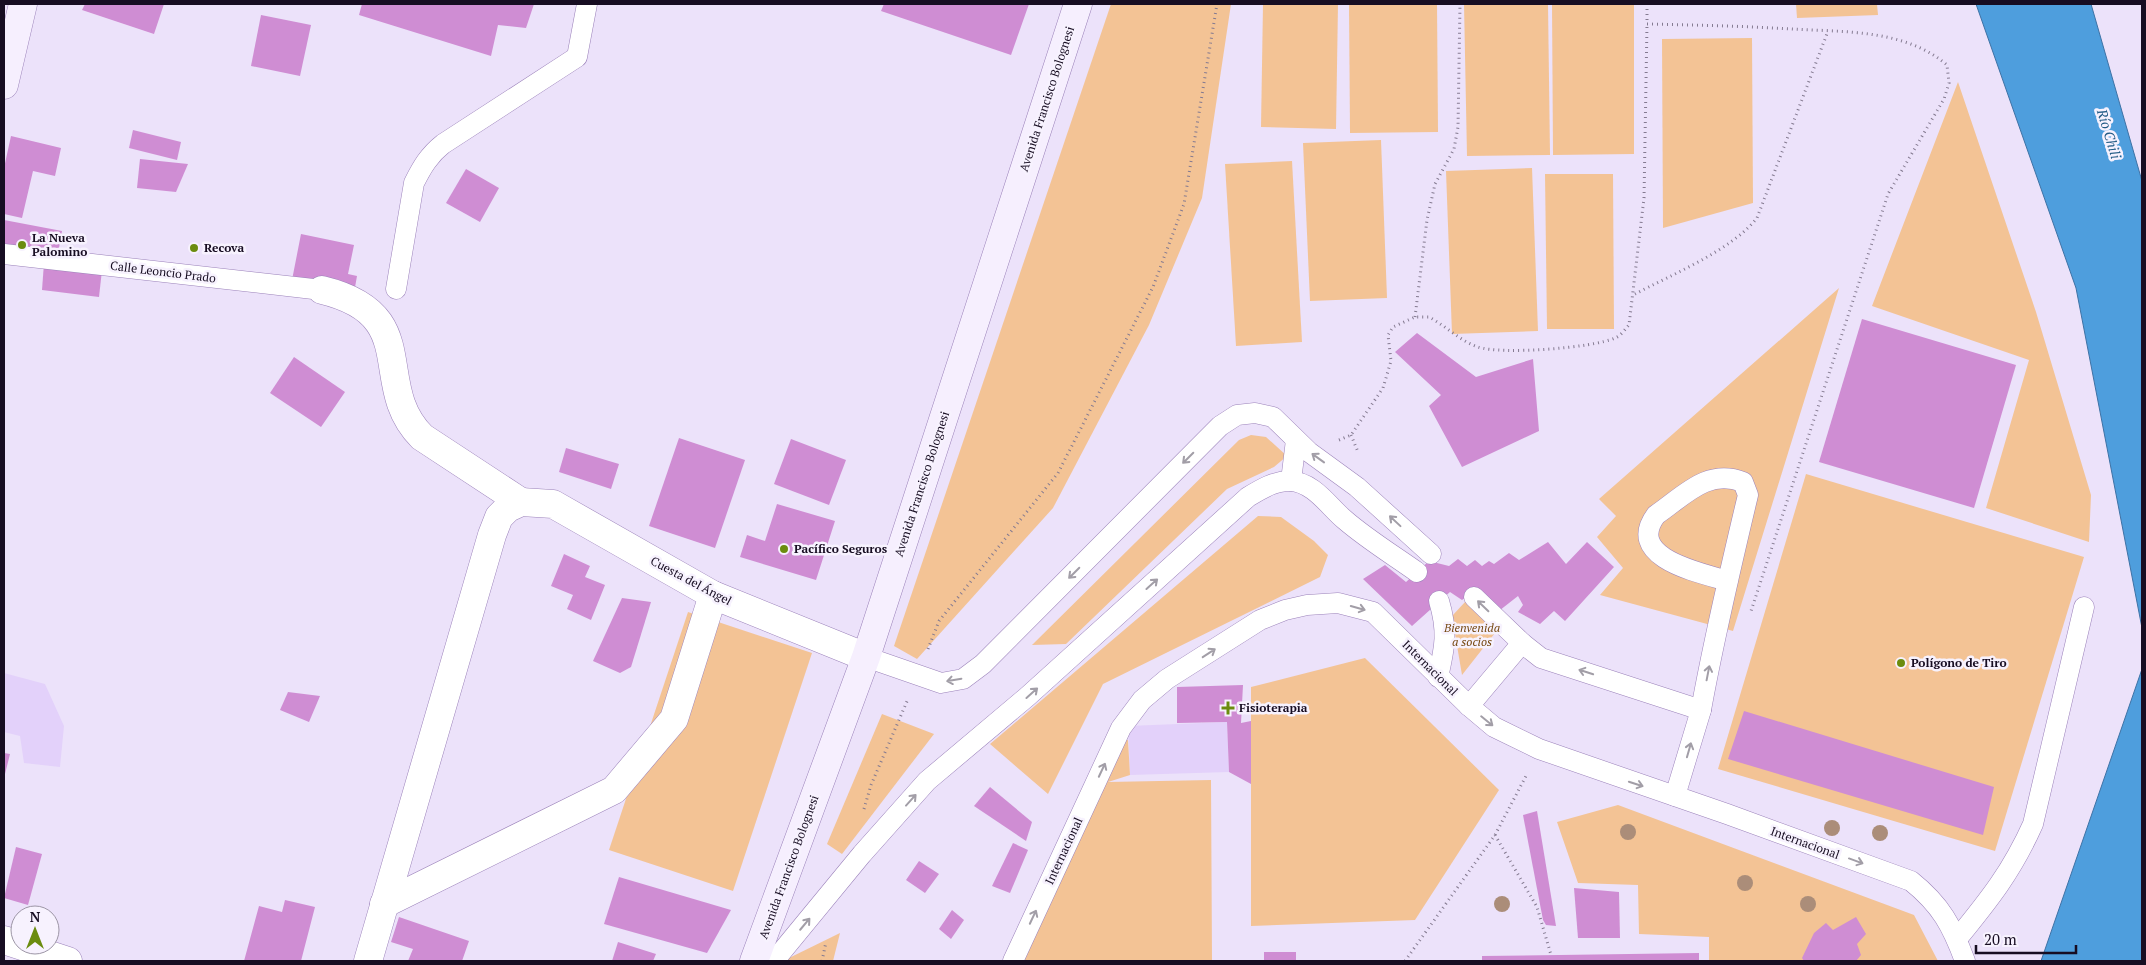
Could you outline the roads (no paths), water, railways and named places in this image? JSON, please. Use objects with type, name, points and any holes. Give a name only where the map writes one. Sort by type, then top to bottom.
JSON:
[{"type":"street","name":"Avenida Francisco Bolognesi","points":[[754,961],[866,657],[1078,4]]},
{"type":"street","points":[[4,85],[16,7]]},
{"type":"street","points":[[322,290],[339,294],[358,303],[371,311],[381,325],[392,351],[398,396],[410,425],[430,442],[521,502]]},
{"type":"street","name":"Cuesta del Ángel","points":[[521,502],[537,501],[553,504],[713,595],[866,657]]},
{"type":"street","points":[[368,961],[492,535],[499,517],[508,508],[521,502]]},
{"type":"street","points":[[384,904],[614,790],[674,719],[713,595]]},
{"type":"street","points":[[4,940],[68,961]]},
{"type":"lane","points":[[396,289],[414,183],[421,167],[430,154],[443,144],[577,57],[587,4]]},
{"type":"lane","name":"Calle Leoncio Prado","points":[[4,254],[322,290]]},
{"type":"lane","points":[[866,657],[941,683],[963,679],[983,664],[1220,426],[1237,415],[1255,412],[1273,418],[1303,446],[1357,486],[1431,554]]},
{"type":"lane","points":[[1291,481],[1303,446]]},
{"type":"lane","points":[[1675,796],[1701,710],[1714,637],[1728,581],[1748,495],[1743,482],[1720,477],[1706,479],[1656,515],[1650,523],[1649,532],[1652,546],[1660,557],[1728,581]]},
{"type":"lane","points":[[774,961],[862,854],[928,782],[1028,696],[1248,497],[1270,484],[1291,481],[1313,490],[1345,520],[1417,572]]},
{"type":"lane","points":[[1474,597],[1522,643],[1541,658],[1701,710]]},
{"type":"lane","points":[[1438,676],[1446,642],[1445,622],[1439,601]]},
{"type":"lane","name":"Internacional","points":[[1013,961],[1121,728],[1142,700],[1167,679],[1260,620],[1300,607],[1338,602],[1373,612],[1469,706],[1494,727],[1538,750],[1675,796],[1911,881],[1931,897],[1946,916],[1965,961]]},
{"type":"lane","points":[[1957,940],[2001,884],[2020,854],[2033,824],[2084,608]]},
{"type":"lane","points":[[1469,706],[1522,643]]},
{"type":"water","name":"Río Chili","points":[[1976,4],[2091,4],[2142,181],[2142,628],[2076,288]]},
{"type":"water","points":[[2142,669],[2142,961],[2041,961]]},
{"type":"place","name":"La Nueva Palomino","points":[[22,245]]},
{"type":"place","name":"Recova","points":[[194,248]]},
{"type":"place","name":"Pacífico Seguros","points":[[784,549]]},
{"type":"place","name":"Polígono de Tiro","points":[[1901,663]]},
{"type":"place","name":"Fisioterapia","points":[[1228,708]]},
{"type":"park label","name":"Bienvenida a socios","points":[[1472,635]]}]
